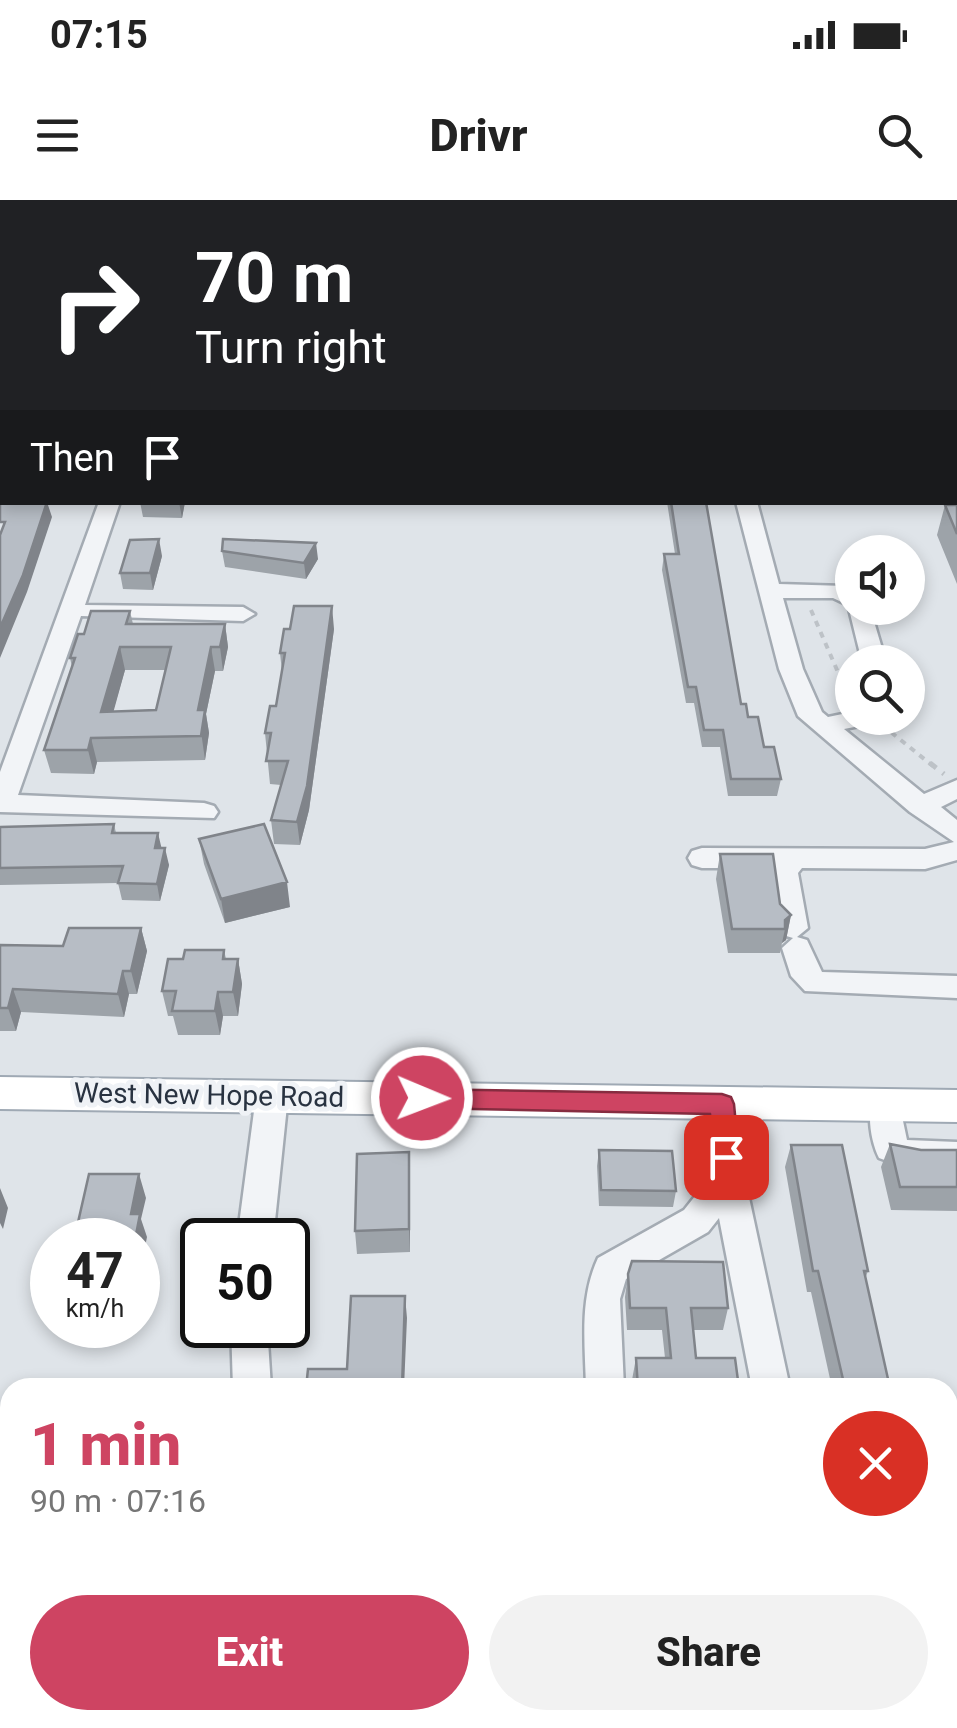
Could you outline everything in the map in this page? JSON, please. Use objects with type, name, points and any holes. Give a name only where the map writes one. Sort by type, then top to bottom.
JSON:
[{"type":"main road","name":"West New Hope Road","points":[[0,1093],[957,1106]]},
{"type":"street","points":[[109,505],[1,803],[204,812]]},
{"type":"street","points":[[747,505],[792,670],[811,716],[957,834]]},
{"type":"street","points":[[772,592],[835,591]]},
{"type":"street","points":[[71,610],[243,614]]},
{"type":"street","points":[[822,726],[835,725]]},
{"type":"street","points":[[920,806],[953,784]]},
{"type":"street","points":[[702,858],[926,858],[957,851]]},
{"type":"street","points":[[796,858],[783,870],[806,976],[816,983],[957,986]]},
{"type":"street","points":[[258,1218],[272,1096]]},
{"type":"street","points":[[722,1104],[728,1179],[768,1378]]},
{"type":"street","points":[[886,1106],[891,1148],[912,1156],[957,1156]]},
{"type":"street","points":[[605,1378],[602,1299],[611,1270],[696,1221],[728,1179]]},
{"type":"street","points":[[250,1348],[252,1378]]},
{"type":"path","points":[[810,607],[835,663]]},
{"type":"path","points":[[889,735],[953,784]]},
{"type":"building","points":[[0,505],[46,505],[0,628],[0,535],[5,522],[0,522]]},
{"type":"building","points":[[671,505],[707,505],[741,704],[746,704],[748,717],[758,717],[764,747],[774,747],[781,779],[731,779],[723,730],[704,730],[696,687],[688,687],[664,554],[679,554]]},
{"type":"building","points":[[945,505],[957,505],[957,534]]},
{"type":"building","points":[[159,539],[150,573],[120,573],[130,540]]},
{"type":"building","points":[[223,539],[316,543],[304,563],[222,551]]},
{"type":"building","points":[[294,606],[332,606],[307,786],[297,822],[271,820],[288,761],[266,761],[271,733],[265,733],[270,706],[276,706],[285,653],[280,653],[284,629],[290,629]]},
{"type":"building","points":[[91,611],[130,611],[126,624],[225,624],[220,647],[211,647],[198,710],[205,710],[201,736],[91,738],[88,750],[44,750],[75,658],[70,658],[78,634],[84,634]],"holes":[[[120,647],[171,647],[156,710],[101,712]]]},
{"type":"building","points":[[114,824],[112,833],[158,833],[155,848],[165,848],[157,884],[118,883],[123,866],[0,868],[0,827]]},
{"type":"building","points":[[264,824],[287,882],[221,899],[199,839]]},
{"type":"building","points":[[720,854],[773,854],[780,904],[791,915],[785,920],[785,929],[732,929]]},
{"type":"building","points":[[69,928],[141,928],[131,971],[123,971],[118,994],[13,989],[8,1008],[0,1008],[0,945],[63,946]]},
{"type":"building","points":[[185,950],[224,950],[223,959],[238,959],[233,992],[218,992],[215,1011],[172,1011],[176,991],[162,991],[168,959],[183,959]]},
{"type":"building","points":[[890,1144],[921,1150],[957,1150],[957,1187],[900,1187]]},
{"type":"building","points":[[791,1145],[842,1145],[888,1378],[843,1378],[818,1271],[813,1271]]},
{"type":"building","points":[[599,1150],[672,1151],[676,1191],[601,1190]]},
{"type":"building","points":[[409,1152],[409,1229],[355,1231],[357,1154]]},
{"type":"building","points":[[89,1174],[139,1174],[131,1214],[140,1214],[139,1218],[79,1218]]},
{"type":"building","points":[[632,1261],[723,1262],[728,1308],[691,1308],[696,1358],[735,1358],[738,1378],[637,1378],[636,1358],[671,1358],[666,1308],[630,1308],[628,1274]]},
{"type":"building","points":[[351,1296],[405,1296],[402,1378],[307,1378],[308,1369],[347,1369]]},
{"type":"route","points":[[422,1098],[722,1104],[726,1157]]}]
